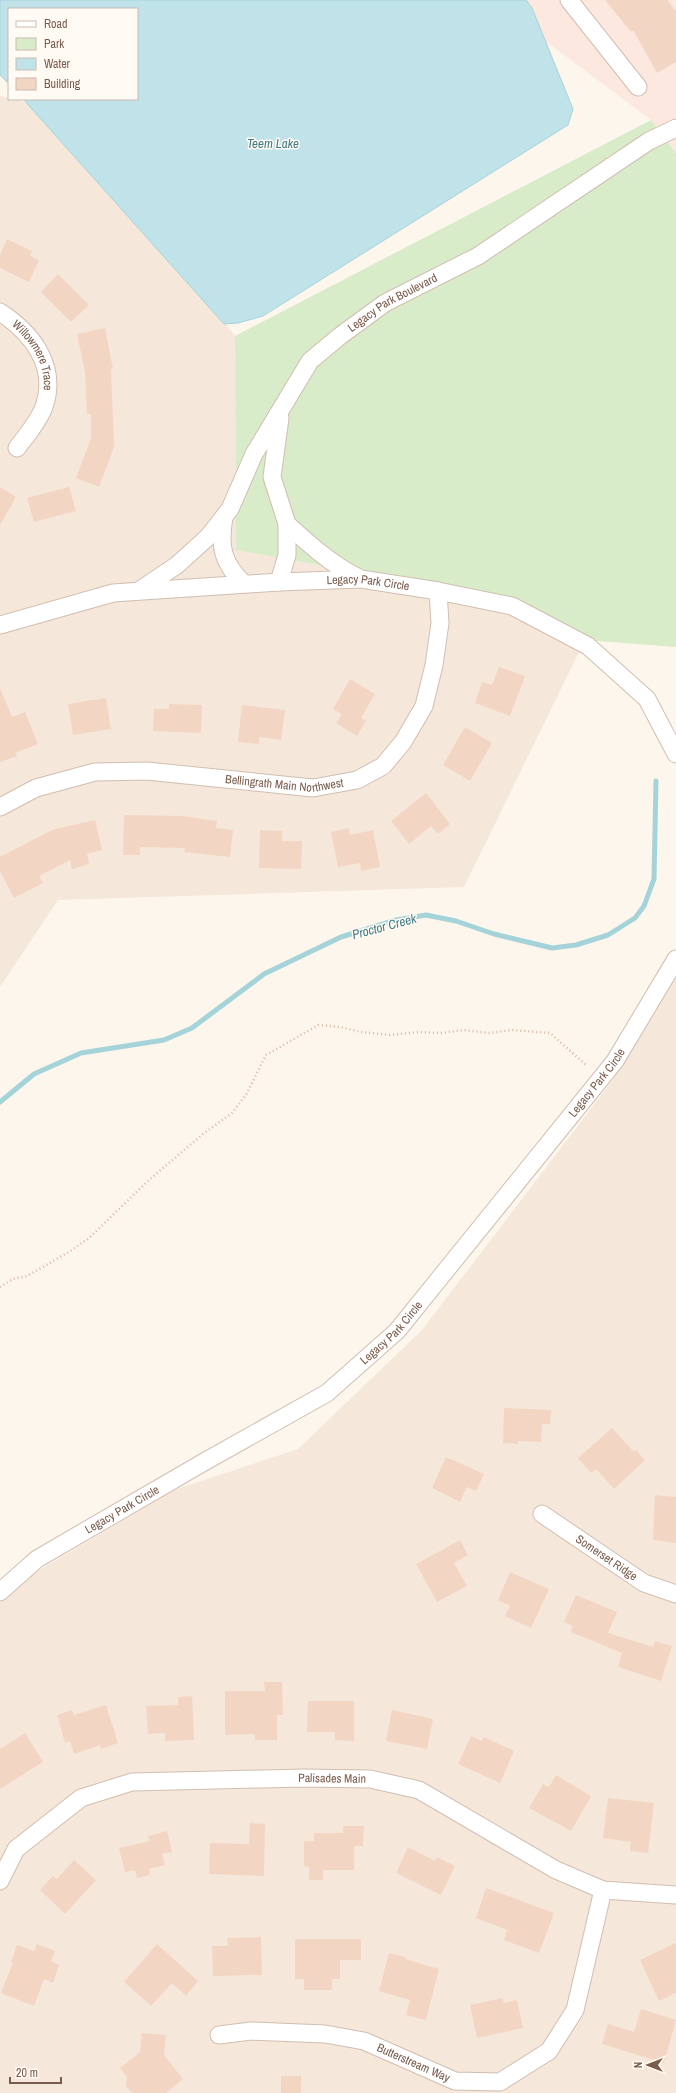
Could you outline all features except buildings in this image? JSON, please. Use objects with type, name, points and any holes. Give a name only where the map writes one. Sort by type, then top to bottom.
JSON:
[{"type":"street","points":[[569,0],[638,87]]},
{"type":"street","name":"Legacy Park Boulevard","points":[[279,582],[287,555],[287,524],[272,477],[281,412],[310,361],[340,336],[385,303],[478,256],[649,141],[676,128]]},
{"type":"street","name":"Willowmere Trace","points":[[0,312],[35,342],[42,355],[47,371],[47,395],[44,407],[33,427],[17,448]]},
{"type":"street","points":[[138,591],[177,565],[208,537],[224,517],[230,509],[254,454],[281,412]]},
{"type":"street","points":[[224,517],[221,534],[222,550],[226,563],[244,584]]},
{"type":"street","points":[[287,524],[314,550],[361,580]]},
{"type":"street","name":"Legacy Park Circle","points":[[0,625],[113,592],[279,582],[361,580],[438,591],[512,606],[588,646],[648,698],[676,754]]},
{"type":"street","name":"Bellingrath Main Northwest","points":[[0,808],[36,788],[95,772],[147,771],[313,788],[357,780],[383,766],[403,742],[424,706],[434,666],[440,623],[438,591]]},
{"type":"street","name":"Legacy Park Circle","points":[[0,1592],[37,1559],[197,1466],[327,1393],[397,1331],[615,1061],[676,959]]},
{"type":"street","name":"Somerset Ridge","points":[[542,1514],[644,1583],[676,1594]]},
{"type":"street","name":"Palisades Main","points":[[0,1881],[16,1849],[80,1798],[132,1782],[296,1778],[370,1779],[419,1790],[556,1870],[603,1890],[676,1895]]},
{"type":"street","name":"Butterstream Way","points":[[219,2035],[251,2031],[326,2034],[364,2041],[455,2081],[500,2082],[549,2051],[575,2010],[603,1890]]},
{"type":"path","points":[[0,1287],[13,1279],[27,1276],[69,1252],[89,1238],[149,1180],[203,1134],[232,1113],[246,1095],[266,1055],[318,1025],[340,1027],[361,1032],[390,1036],[419,1032],[441,1033],[464,1030],[489,1033],[512,1030],[550,1033],[586,1065]]},
{"type":"shaded area","points":[[504,0],[676,0],[676,153],[651,120],[516,19]]},
{"type":"shaded area","points":[[0,96],[8,98],[8,100],[16,100],[65,112],[235,336],[236,550],[451,589],[585,640],[464,887],[58,900],[0,987]]},
{"type":"shaded area","points":[[676,975],[676,2093],[0,2093],[0,1602],[33,1574],[174,1490],[298,1449],[422,1330],[612,1081]]},
{"type":"green space","points":[[651,120],[676,153],[676,647],[585,640],[451,589],[236,550],[235,336]]},
{"type":"water","name":"Teem Lake","points":[[0,0],[526,0],[532,8],[573,109],[568,125],[263,316],[238,323],[224,324],[24,100],[138,100],[138,8],[8,8],[8,83],[0,75]]},
{"type":"waterway","name":"Proctor Creek","points":[[0,1102],[34,1074],[81,1053],[164,1040],[192,1028],[264,974],[341,937],[396,920],[426,915],[456,921],[494,934],[552,948],[576,945],[608,935],[635,918],[644,906],[654,879],[656,781]]}]
